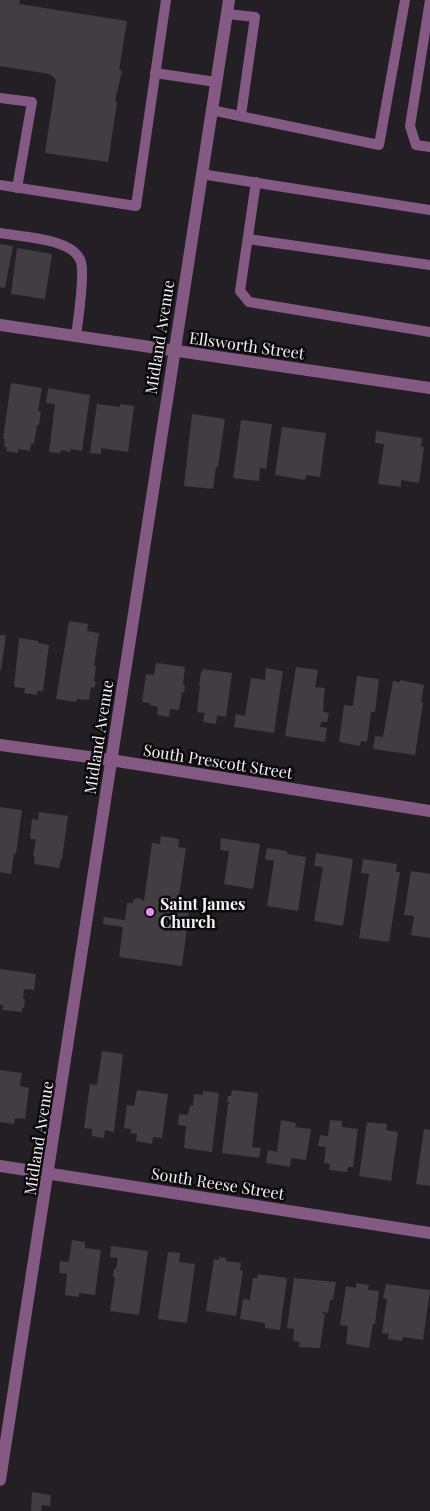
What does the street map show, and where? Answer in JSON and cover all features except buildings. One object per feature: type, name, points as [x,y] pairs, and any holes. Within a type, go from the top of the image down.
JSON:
[{"type":"street","name":"Midland Avenue","points":[[0,1480],[49,1172],[172,351],[229,0]]},
{"type":"street","name":"Ellsworth Street","points":[[0,325],[430,388]]},
{"type":"street","name":"South Prescott Street","points":[[0,745],[111,760],[430,811]]},
{"type":"street","name":"South Reese Street","points":[[0,1166],[49,1172],[430,1233]]},
{"type":"lane","points":[[0,185],[136,206],[166,0]]},
{"type":"lane","points":[[211,110],[379,144],[405,0]]},
{"type":"lane","points":[[430,0],[410,126],[416,145],[430,146]]},
{"type":"lane","points":[[227,14],[255,18],[241,115]]},
{"type":"lane","points":[[155,73],[216,82]]},
{"type":"lane","points":[[0,98],[32,102],[17,188]]},
{"type":"lane","points":[[201,174],[430,210]]},
{"type":"lane","points":[[256,182],[240,291],[249,302],[430,332]]},
{"type":"lane","points":[[0,233],[55,242],[71,250],[81,261],[82,276],[76,336]]},
{"type":"lane","points":[[248,239],[430,265]]},
{"type":"place","name":"Saint James Church","points":[[150,912]]}]
